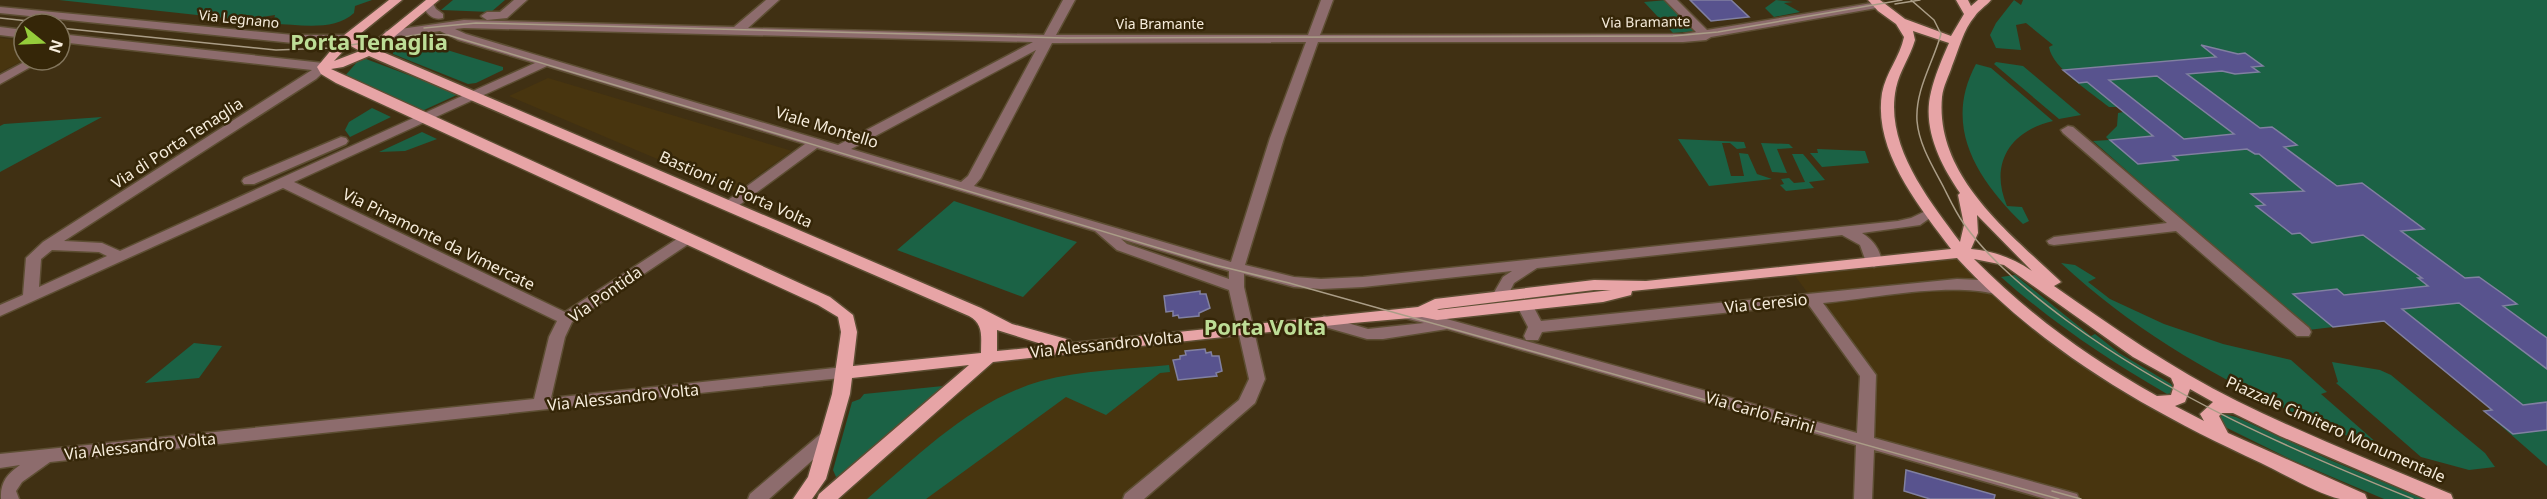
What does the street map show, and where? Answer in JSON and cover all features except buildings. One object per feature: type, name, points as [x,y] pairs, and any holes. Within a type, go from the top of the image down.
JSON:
[{"type":"main road","points":[[323,67],[347,39],[396,0]]},
{"type":"main road","points":[[1962,0],[1970,14]]},
{"type":"main road","name":"Piazzale Cimitero Monumentale","points":[[1985,0],[1970,14],[1955,41],[1936,96],[1936,119],[1944,153],[1964,189],[2014,245],[2090,318]]},
{"type":"main road","points":[[323,67],[343,63],[369,51],[430,2]]},
{"type":"main road","points":[[1876,3],[1909,31],[1910,42],[1893,78],[1888,115],[1900,158],[1930,213],[1960,253],[1995,289],[2063,345],[2156,402],[2223,437],[2358,499]]},
{"type":"main road","points":[[1901,22],[1918,30],[1955,41]]},
{"type":"main road","name":"Via Legnano","points":[[347,39],[390,34]]},
{"type":"main road","name":"Bastioni di Porta Volta","points":[[347,39],[369,51],[975,312],[984,318],[1043,339],[1079,347]]},
{"type":"main road","points":[[323,67],[325,71],[340,80],[824,301],[845,315],[849,332],[844,373],[817,479],[802,499]]},
{"type":"main road","name":"Piazzale Cimitero Monumentale","points":[[1960,253],[1971,234],[1971,219],[1964,189]]},
{"type":"main road","name":"Piazzale Cimitero Monumentale","points":[[1960,253],[1980,254],[2009,261],[2132,348],[2178,376],[2278,428],[2444,499]]},
{"type":"main road","name":"Via Ceresio","points":[[1525,299],[1594,285],[1646,286],[1960,253]]},
{"type":"main road","name":"Via Ceresio","points":[[1525,299],[1544,303],[1603,297],[1646,286]]},
{"type":"main road","points":[[1414,313],[1436,304],[1500,296],[1525,299]]},
{"type":"main road","points":[[1414,313],[1437,315],[1525,299]]},
{"type":"main road","name":"Via Alessandro Volta","points":[[844,373],[1414,313]]},
{"type":"main road","points":[[826,499],[989,357],[989,329],[984,318]]},
{"type":"main road","points":[[2156,402],[2169,402],[2179,398],[2182,385],[2178,376]]},
{"type":"main road","points":[[2223,437],[2209,414],[2218,407],[2236,407]]},
{"type":"street","points":[[430,2],[431,11],[439,21],[503,16],[521,0]]},
{"type":"street","points":[[738,30],[773,0]]},
{"type":"street","points":[[964,187],[974,178],[1069,0]]},
{"type":"street","points":[[1132,499],[1246,403],[1257,379],[1236,287],[1237,268],[1277,138],[1327,0]]},
{"type":"street","points":[[1671,0],[1706,36]]},
{"type":"street","name":"Via Bramante","points":[[439,21],[464,24],[1049,39],[1683,38],[1706,36],[1876,3]]},
{"type":"street","name":"Via Legnano","points":[[0,10],[293,39],[347,39]]},
{"type":"street","name":"Via Legnano","points":[[390,34],[439,21]]},
{"type":"street","name":"Viale Montello","points":[[439,21],[462,38],[1237,268],[1294,282],[1321,285],[1523,266]]},
{"type":"street","points":[[839,150],[1049,39]]},
{"type":"street","points":[[72,40],[323,67]]},
{"type":"street","points":[[72,42],[76,40]]},
{"type":"street","points":[[0,312],[547,62]]},
{"type":"street","points":[[1001,65],[1019,64],[1032,70]]},
{"type":"street","name":"Via di Porta Tenaglia","points":[[48,245],[323,67]]},
{"type":"street","points":[[0,80],[15,72]]},
{"type":"street","points":[[2068,130],[2134,183],[2180,226],[2303,332]]},
{"type":"street","points":[[249,181],[341,141]]},
{"type":"street","points":[[729,206],[815,143]]},
{"type":"street","name":"Via Pinamonte da Vimercate","points":[[282,182],[296,191],[566,319]]},
{"type":"street","points":[[1500,296],[1508,280],[1523,266],[1548,261],[1909,223],[1930,213]]},
{"type":"street","name":"Viale Montello","points":[[1097,226],[1122,247],[1236,287]]},
{"type":"street","points":[[2054,241],[2180,226]]},
{"type":"street","points":[[1843,231],[1865,241],[1872,252],[1874,262]]},
{"type":"street","name":"Via Pontida","points":[[541,405],[557,337],[566,319],[688,238]]},
{"type":"street","points":[[30,298],[34,258],[48,245],[102,248],[119,256]]},
{"type":"street","points":[[1523,266],[1517,284],[1518,290],[1525,299],[1536,327],[1528,348]]},
{"type":"street","name":"Via Ceresio","points":[[1536,327],[1957,284],[1995,289]]},
{"type":"street","points":[[1812,298],[1868,375],[1863,499]]},
{"type":"street","name":"Via Carlo Farini","points":[[1414,313],[1528,348],[2070,499]]},
{"type":"street","points":[[1324,321],[1367,334],[1450,325]]},
{"type":"street","name":"Via Alessandro Volta","points":[[0,461],[844,373]]},
{"type":"street","points":[[757,499],[829,436]]},
{"type":"street","points":[[6,497],[16,477],[30,466],[55,455]]},
{"type":"shaded area","points":[[0,38],[12,40],[12,66],[0,72]]},
{"type":"shaded area","points":[[548,78],[792,151],[735,192],[509,96]]},
{"type":"shaded area","points":[[1959,254],[2072,353],[2355,499],[2074,499],[1865,442],[1868,375],[1793,273]]},
{"type":"shaded area","points":[[1246,330],[1251,392],[1131,499],[829,499],[990,358]]},
{"type":"green space","points":[[59,0],[372,0],[355,6],[354,13],[346,19],[315,26],[273,24],[275,15],[243,20]]},
{"type":"green space","points":[[453,0],[505,0],[491,12],[441,10]]},
{"type":"green space","points":[[1667,0],[1697,31],[1673,33],[1644,2]]},
{"type":"green space","points":[[1776,0],[1793,2],[1784,3],[1800,12],[1774,17],[1765,8]]},
{"type":"green space","points":[[2014,0],[2021,5],[2023,0],[2547,0],[2547,466],[2484,411],[2491,409],[2384,321],[2308,330],[2093,141],[2109,140],[2106,137],[2117,126],[2118,113],[2123,112],[2117,107],[2109,107],[2065,72],[2052,55],[2049,47],[2053,45],[2026,23],[2016,25],[2021,50],[1996,48],[1990,35],[1996,23]]},
{"type":"green space","points":[[424,43],[503,67],[503,70],[476,83],[468,84],[393,54],[393,51],[406,45]]},
{"type":"green space","points":[[366,59],[459,94],[424,110],[415,111],[344,77],[357,62]]},
{"type":"green space","points":[[1996,62],[2023,66],[2081,115],[2059,119],[1994,64]]},
{"type":"green space","points":[[1976,64],[1991,68],[2053,121],[2038,126],[2015,141],[2002,163],[2002,191],[2007,206],[2022,207],[2029,221],[2023,224],[2007,207],[1992,189],[1979,171],[1964,131],[1963,109],[1966,87]]},
{"type":"green space","points":[[372,108],[391,117],[350,137],[345,130],[349,122]]},
{"type":"green space","points":[[102,117],[0,172],[0,126]]},
{"type":"green space","points":[[422,132],[437,139],[405,151],[379,152]]},
{"type":"green space","points":[[1678,139],[1744,142],[1746,148],[1737,149],[1730,143],[1722,143],[1731,176],[1744,176],[1739,153],[1748,154],[1757,174],[1772,179],[1709,186]]},
{"type":"green space","points":[[1761,143],[1789,144],[1793,148],[1777,149],[1787,173],[1772,172]]},
{"type":"green space","points":[[1817,149],[1865,151],[1869,163],[1822,167],[1810,153],[1818,153]]},
{"type":"green space","points":[[1792,154],[1803,154],[1825,180],[1809,182],[1814,188],[1786,191],[1780,185],[1784,184],[1781,179],[1789,178],[1794,183],[1805,182]]},
{"type":"green space","points":[[954,201],[1077,242],[1023,297],[897,250]]},
{"type":"green space","points":[[2061,263],[2075,265],[2096,278],[2088,282],[2110,299],[2164,324],[2223,344],[2291,360],[2327,392],[2321,394],[2386,451],[2299,415],[2214,373],[2134,323]]},
{"type":"green space","points":[[2015,275],[2091,336],[2095,334],[2119,353],[2171,384],[2174,389],[2173,393],[2167,394],[2102,354],[2041,310],[2001,277]]},
{"type":"green space","points":[[194,343],[222,346],[199,378],[145,383]]},
{"type":"green space","points":[[2332,362],[2380,370],[2391,375],[2485,453],[2495,467],[2469,470],[2421,457],[2336,383],[2338,382]]},
{"type":"green space","points":[[1169,365],[1170,372],[1160,373],[1106,415],[1066,397],[926,499],[867,499],[948,430],[992,401],[1016,390],[1072,374]]},
{"type":"green space","points":[[953,385],[846,474],[836,477],[833,470],[852,402],[860,399],[864,394]]},
{"type":"green space","points":[[2224,414],[2236,417],[2330,460],[2424,499],[2384,499],[2292,460],[2223,426],[2218,416]]},
{"type":"tram line","points":[[424,28],[476,23],[1067,38],[1673,36],[1718,32],[1902,0]]},
{"type":"tram line","points":[[1912,1],[1920,0]]},
{"type":"tram line","points":[[1895,4],[1912,1]]},
{"type":"tram line","points":[[1912,1],[1934,20],[1941,34],[1919,98],[1918,130],[1931,164],[1958,215],[1998,264],[2066,320],[2106,348],[2190,398],[2278,441],[2413,499]]},
{"type":"tram line","points":[[0,18],[12,19]]},
{"type":"tram line","points":[[72,29],[276,50],[331,48],[422,34],[448,35],[1215,265],[1289,283],[2059,499]]},
{"type":"tram line","points":[[2052,491],[2081,499]]},
{"type":"district","name":"Porta Tenaglia","points":[[369,42]]},
{"type":"district","name":"Porta Volta","points":[[1265,327]]}]
